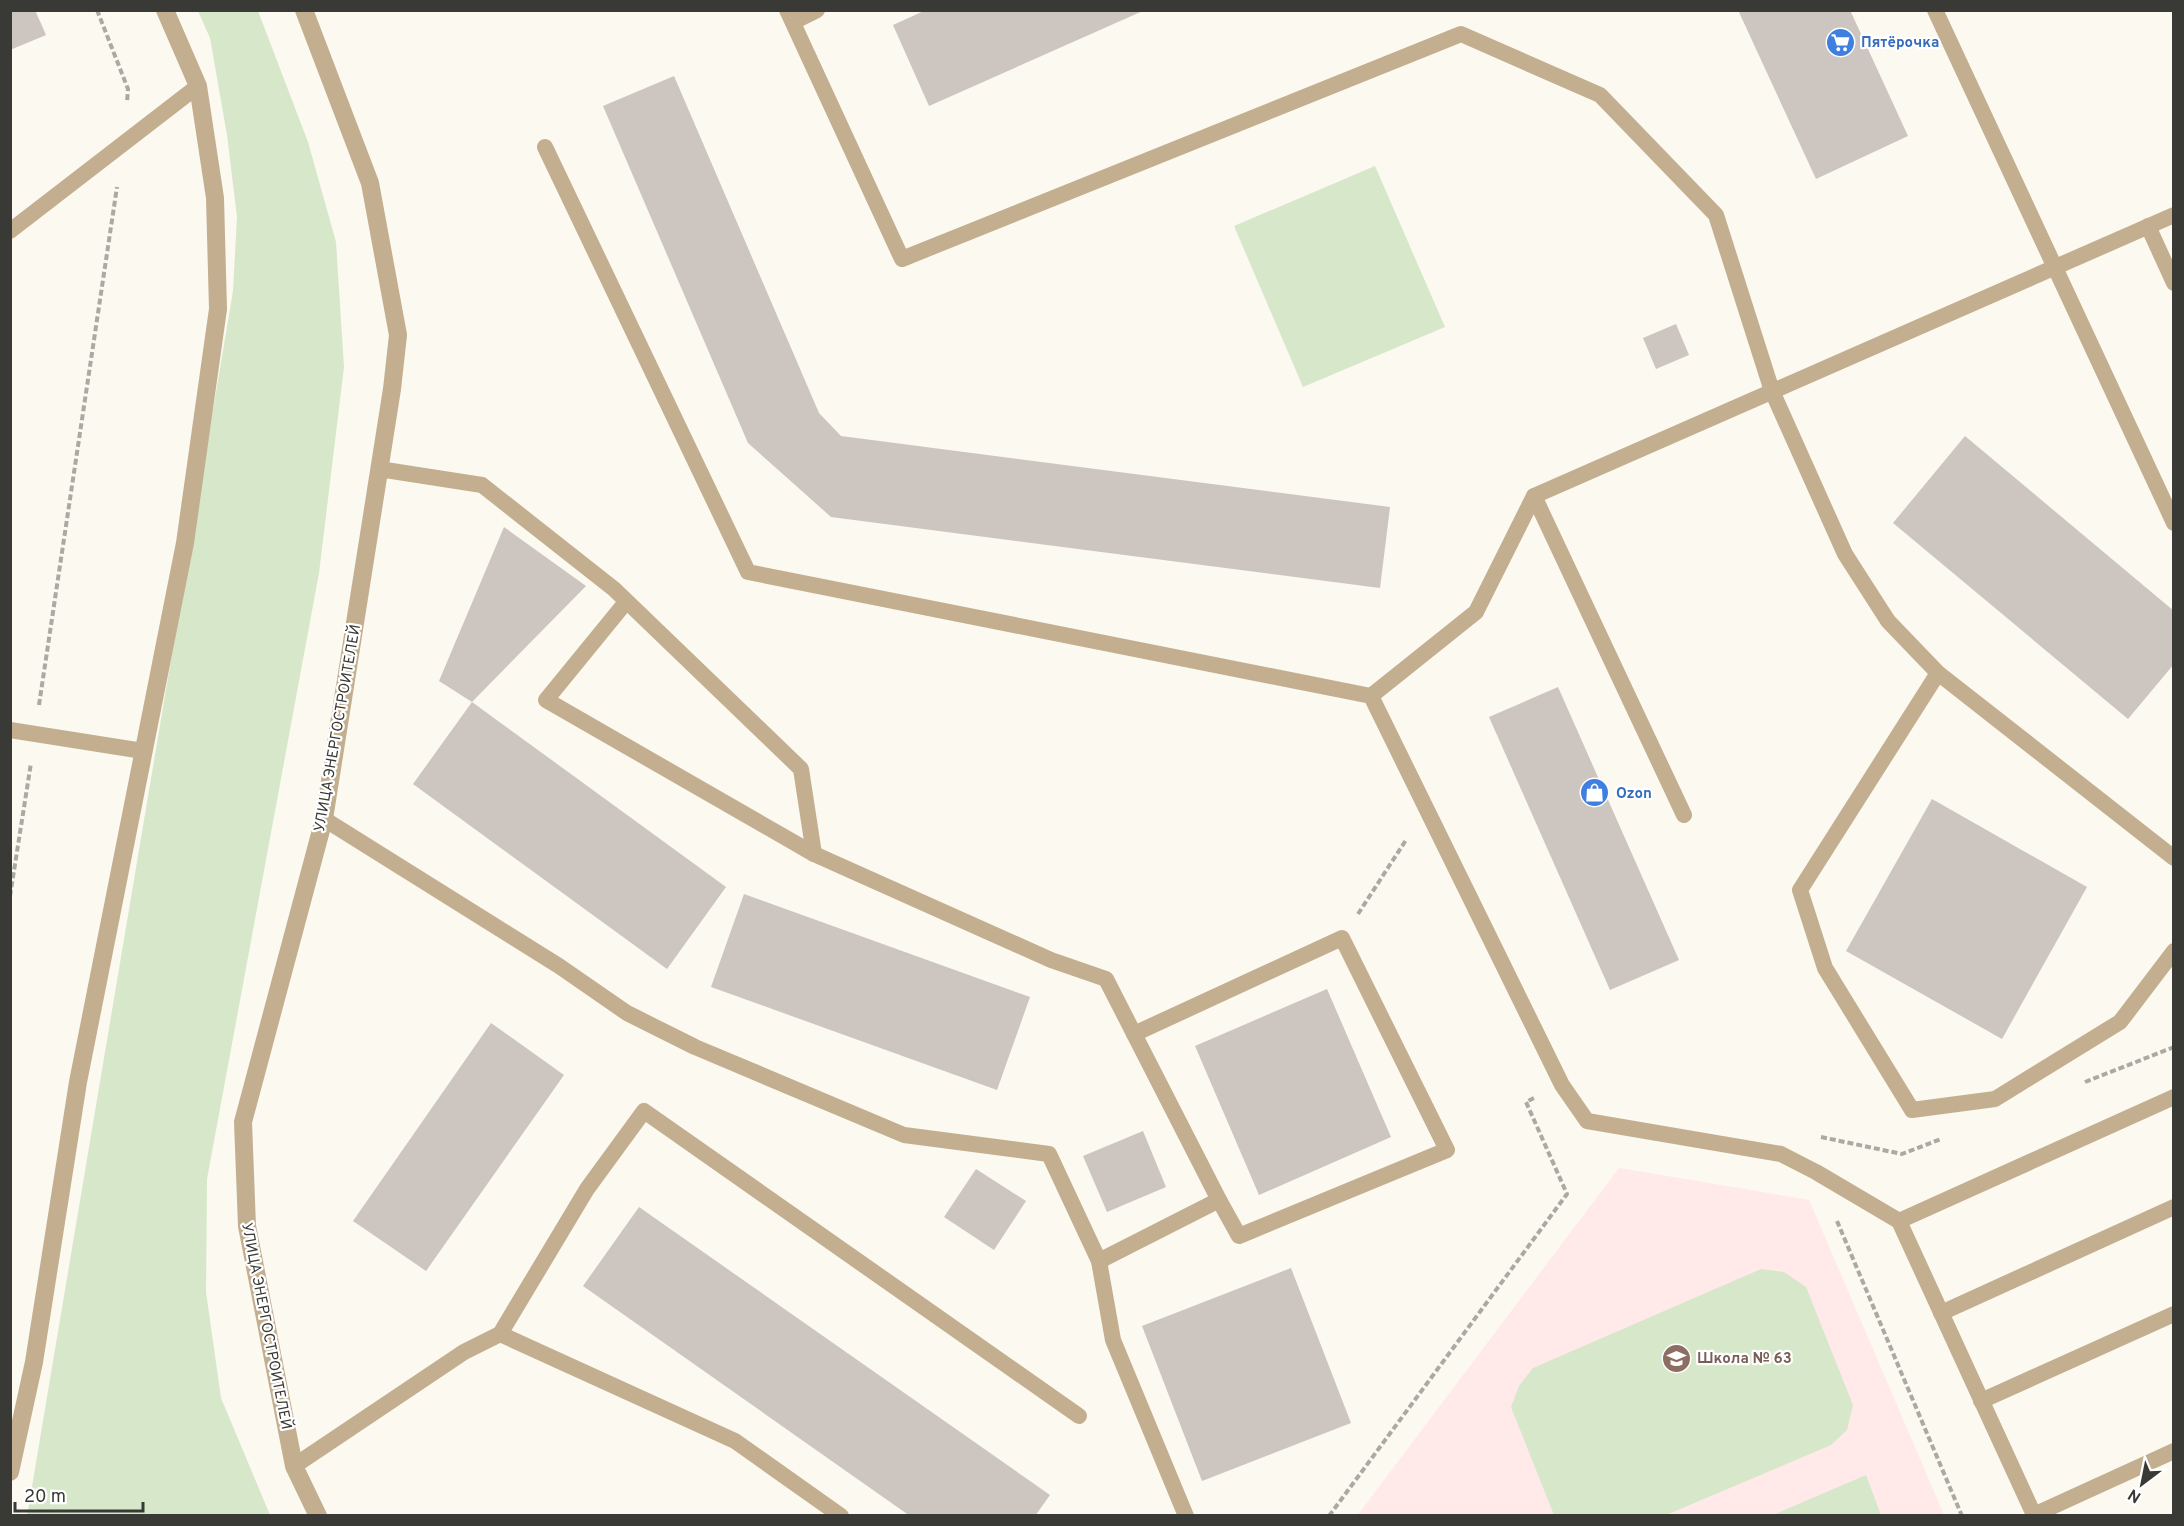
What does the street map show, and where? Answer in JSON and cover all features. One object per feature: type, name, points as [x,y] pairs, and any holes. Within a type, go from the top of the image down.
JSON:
[{"type":"street","points":[[10,1472],[16,1426],[36,1351],[78,1082],[184,543],[218,309],[216,198],[198,86],[165,10]]},
{"type":"street","name":"УЛИЦА ЭНЕРГОСТРОИТЕЛЕЙ","points":[[304,10],[370,183],[398,335],[324,819],[243,1122],[247,1226],[294,1466],[318,1515]]},
{"type":"lane","points":[[817,10],[790,16],[902,259],[1461,33],[1600,94],[1716,215],[1772,391],[1845,554],[1888,621],[1938,673],[2174,858]]},
{"type":"lane","points":[[1935,10],[2174,523]]},
{"type":"lane","points":[[10,231],[198,86]]},
{"type":"lane","points":[[545,147],[748,572],[1371,696],[1476,612],[1534,496],[2174,215]]},
{"type":"lane","points":[[2148,226],[2174,283]]},
{"type":"lane","points":[[379,469],[482,484],[614,589],[801,769],[814,854]]},
{"type":"lane","points":[[1534,496],[1684,815]]},
{"type":"lane","points":[[626,602],[546,700],[814,854],[1051,960],[1106,979],[1134,1034],[1239,1236],[1448,1150],[1342,938],[1134,1034]]},
{"type":"lane","points":[[1938,673],[1800,890],[1825,968],[1912,1110],[1995,1099],[2120,1022],[2174,951]]},
{"type":"lane","points":[[1371,696],[1562,1085],[1587,1120],[1781,1154],[1899,1221],[2034,1515],[2174,1451]]},
{"type":"lane","points":[[10,730],[143,751]]},
{"type":"lane","points":[[324,819],[559,966],[627,1013],[695,1047],[904,1135],[1049,1154],[1100,1261],[1113,1340],[1186,1515]]},
{"type":"lane","points":[[1899,1221],[2174,1097]]},
{"type":"lane","points":[[294,1466],[464,1352],[500,1334],[587,1189],[644,1111],[1078,1416]]},
{"type":"lane","points":[[1100,1261],[1220,1200]]},
{"type":"lane","points":[[1941,1313],[2174,1206]]},
{"type":"lane","points":[[1981,1401],[2174,1314]]},
{"type":"lane","points":[[500,1334],[735,1441],[841,1515]]},
{"type":"path","points":[[10,896],[124,143],[128,89],[97,10]]},
{"type":"path","points":[[1342,938],[1426,809]]},
{"type":"path","points":[[2076,1086],[2174,1047]]},
{"type":"path","points":[[1329,1515],[1567,1194],[1526,1102],[1562,1085]]},
{"type":"path","points":[[1810,1135],[1902,1154],[1945,1137]]},
{"type":"path","points":[[1816,1172],[1962,1515]]},
{"type":"shaded area","name":"Школа № 63","points":[[1619,1168],[1809,1200],[1944,1515],[1357,1516]]},
{"type":"green space","points":[[198,11],[258,11],[308,142],[336,242],[344,367],[319,573],[207,1179],[206,1292],[221,1398],[270,1515],[27,1516],[233,291],[237,217],[227,135],[210,38]]},
{"type":"green space","points":[[1375,166],[1445,327],[1303,387],[1234,226]]},
{"type":"green space","points":[[1761,1269],[1784,1272],[1806,1287],[1853,1405],[1847,1430],[1831,1445],[1666,1515],[1554,1515],[1511,1407],[1519,1386],[1533,1368]]},
{"type":"green space","points":[[1866,1475],[1881,1515],[1773,1515]]},
{"type":"building","points":[[10,10],[35,10],[46,35],[10,50]]},
{"type":"building","points":[[926,10],[1145,10],[929,106],[893,25]]},
{"type":"building","points":[[1738,10],[1850,10],[1908,136],[1816,179]]},
{"type":"building","points":[[674,76],[819,413],[841,436],[1390,507],[1380,588],[831,517],[748,443],[603,106]]},
{"type":"building","points":[[1676,324],[1689,355],[1656,369],[1643,338]]},
{"type":"building","points":[[1965,436],[2174,611],[2174,664],[2128,719],[1893,523]]},
{"type":"building","points":[[504,527],[586,586],[472,702],[439,681]]},
{"type":"building","points":[[1558,687],[1679,960],[1610,990],[1489,717]]},
{"type":"building","points":[[472,702],[726,887],[667,969],[413,784]]},
{"type":"building","points":[[1932,799],[2087,887],[2002,1039],[1846,951]]},
{"type":"building","points":[[744,894],[1030,997],[997,1090],[711,987]]},
{"type":"building","points":[[1327,989],[1391,1137],[1259,1195],[1195,1046]]},
{"type":"building","points":[[491,1023],[564,1075],[426,1271],[353,1221]]},
{"type":"building","points":[[1143,1131],[1166,1187],[1107,1212],[1083,1156]]},
{"type":"building","points":[[976,1169],[1026,1201],[994,1250],[944,1217]]},
{"type":"building","points":[[639,1207],[1050,1495],[1035,1516],[910,1516],[583,1286]]},
{"type":"building","points":[[1291,1268],[1351,1423],[1202,1481],[1142,1326]]},
{"type":"place","name":"Пятёрочка","points":[[1840,42]]},
{"type":"place","name":"Ozon","points":[[1595,793]]},
{"type":"place","name":"Школа № 63","points":[[1676,1358]]}]
